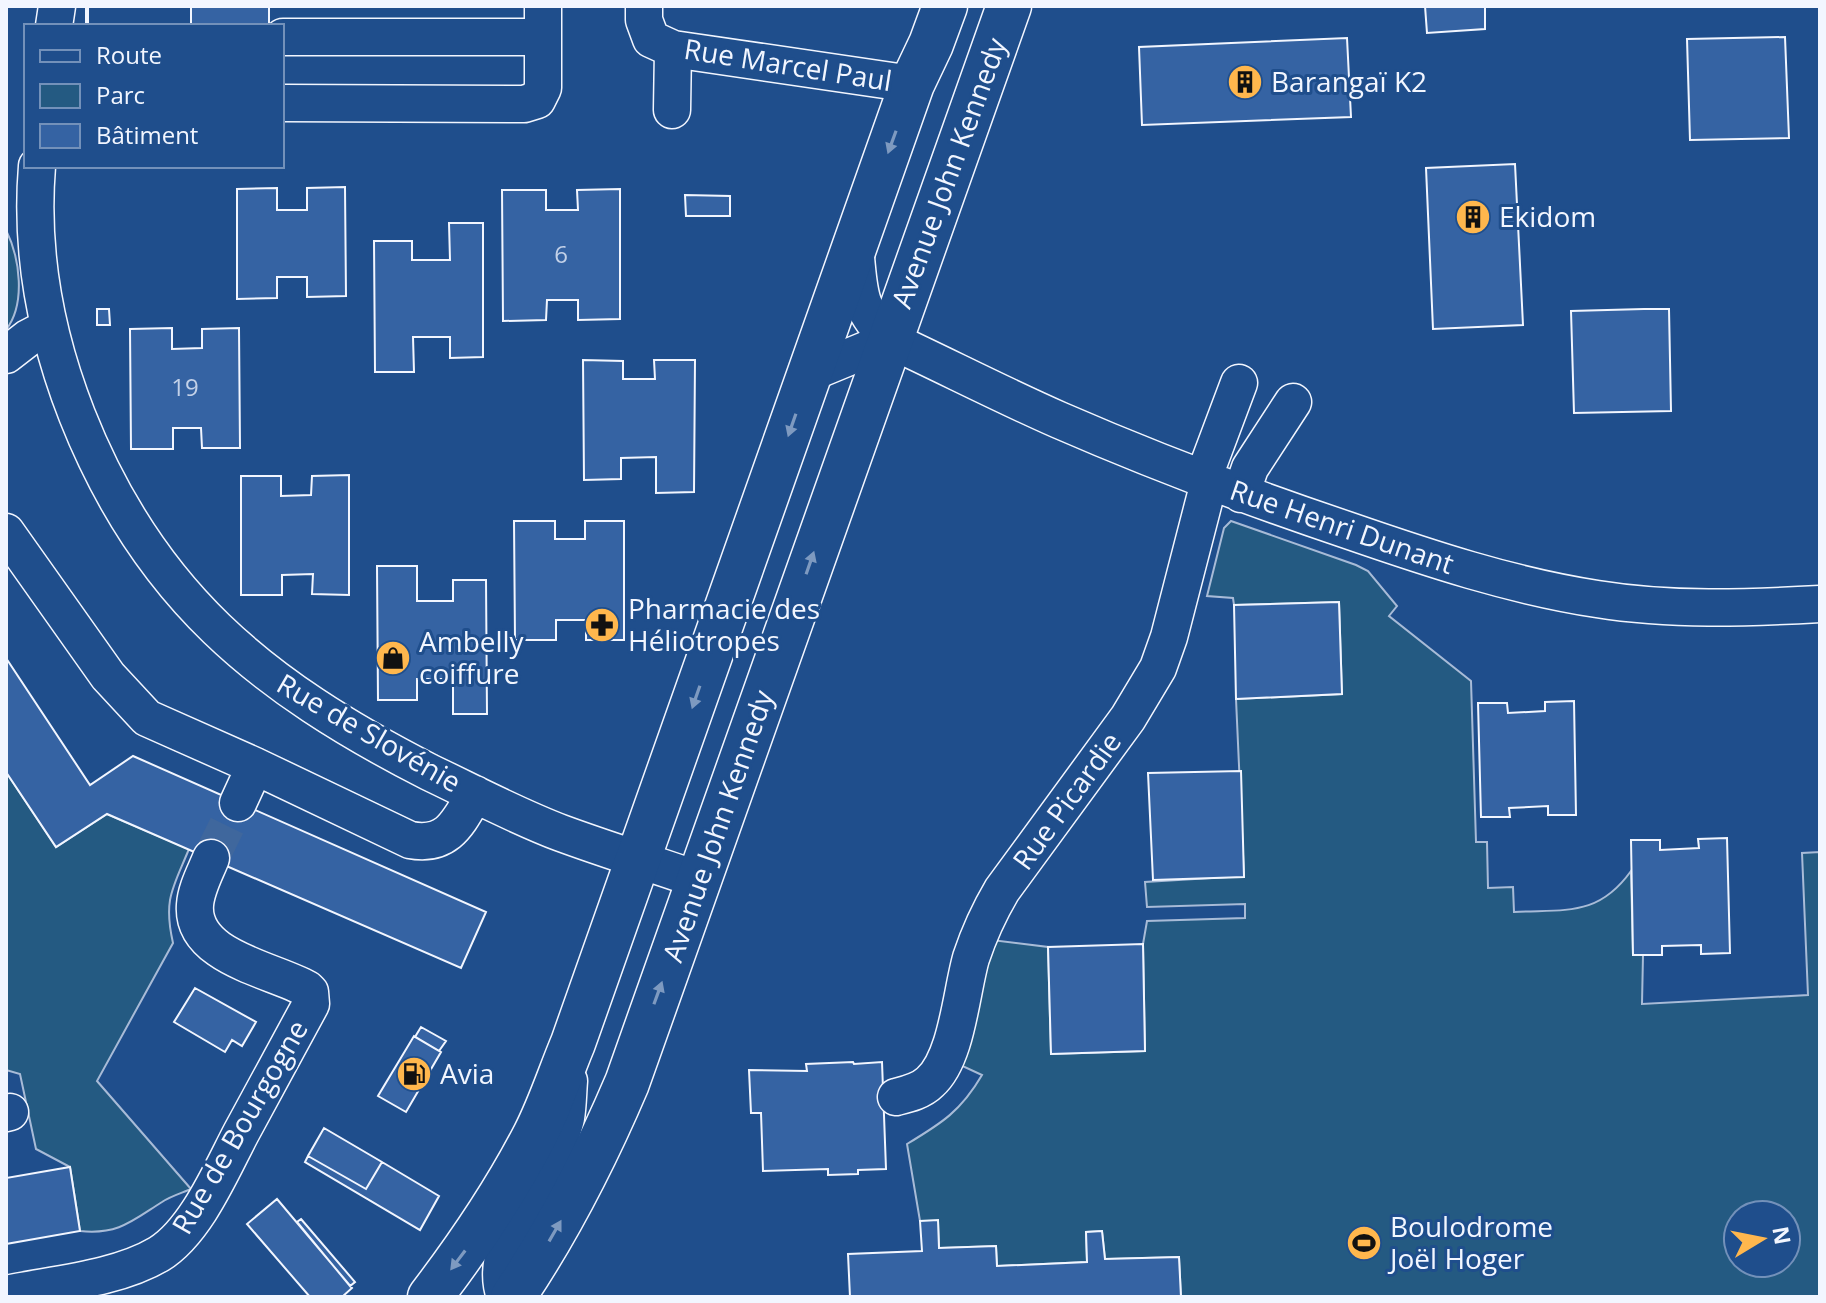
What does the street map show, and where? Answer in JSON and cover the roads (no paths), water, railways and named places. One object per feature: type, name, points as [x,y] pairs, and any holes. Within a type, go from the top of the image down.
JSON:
[{"type":"main road","name":"Avenue John Kennedy","points":[[430,1297],[502,1196],[536,1132],[573,1043],[912,84],[945,6]]},
{"type":"main road","name":"Avenue John Kennedy","points":[[513,1297],[563,1216],[627,1083],[1009,6]]},
{"type":"street","name":"Rue Marcel Paul","points":[[644,6],[644,20],[651,39],[673,49],[912,84]]},
{"type":"street","points":[[284,37],[543,21],[543,88],[537,100],[524,104],[284,103]]},
{"type":"street","points":[[672,110],[673,49]]},
{"type":"street","name":"Rue de Slovénie","points":[[36,168],[20,202],[38,257],[49,327],[70,397],[119,505],[148,551],[203,617],[276,681],[327,716],[385,749],[561,833],[699,880]]},
{"type":"street","name":"Avenue John Kennedy","points":[[810,373],[890,340],[871,322],[861,299],[855,246]]},
{"type":"street","points":[[6,355],[49,327]]},
{"type":"street","name":"Rue Henri Dunant","points":[[890,340],[1057,419],[1218,485],[1429,558],[1530,586],[1597,599],[1651,605],[1735,608],[1820,604]]},
{"type":"street","points":[[1218,485],[1239,383]]},
{"type":"street","points":[[1218,485],[1250,468],[1293,402]]},
{"type":"street","name":"Rue Picardie","points":[[896,1097],[919,1090],[932,1081],[941,1069],[951,1045],[970,962],[989,912],[1128,718],[1158,668],[1218,485]]},
{"type":"street","points":[[6,532],[108,676],[147,718],[418,842],[445,836],[475,794]]},
{"type":"street","points":[[238,803],[255,766]]},
{"type":"street","name":"Rue de Bourgogne","points":[[6,1294],[126,1269],[161,1253],[174,1242],[210,1191],[311,1004],[307,989],[217,949],[202,936],[194,906],[211,858]]},
{"type":"street","name":"Avenue John Kennedy","points":[[505,1297],[499,1276],[500,1262],[542,1180],[566,1120],[573,1043]]},
{"type":"tunnel","points":[[211,858],[238,803]]},
{"type":"place","name":"Barangaï K2","points":[[1245,82]]},
{"type":"place","name":"Ekidom","points":[[1473,217]]},
{"type":"place","name":"Pharmacie des Héliotropes","points":[[602,625]]},
{"type":"place","name":"Ambelly coiffure","points":[[393,658]]},
{"type":"place","name":"Avia","points":[[414,1074]]},
{"type":"place","name":"Boulodrome Joël Hoger","points":[[1364,1243]]}]
